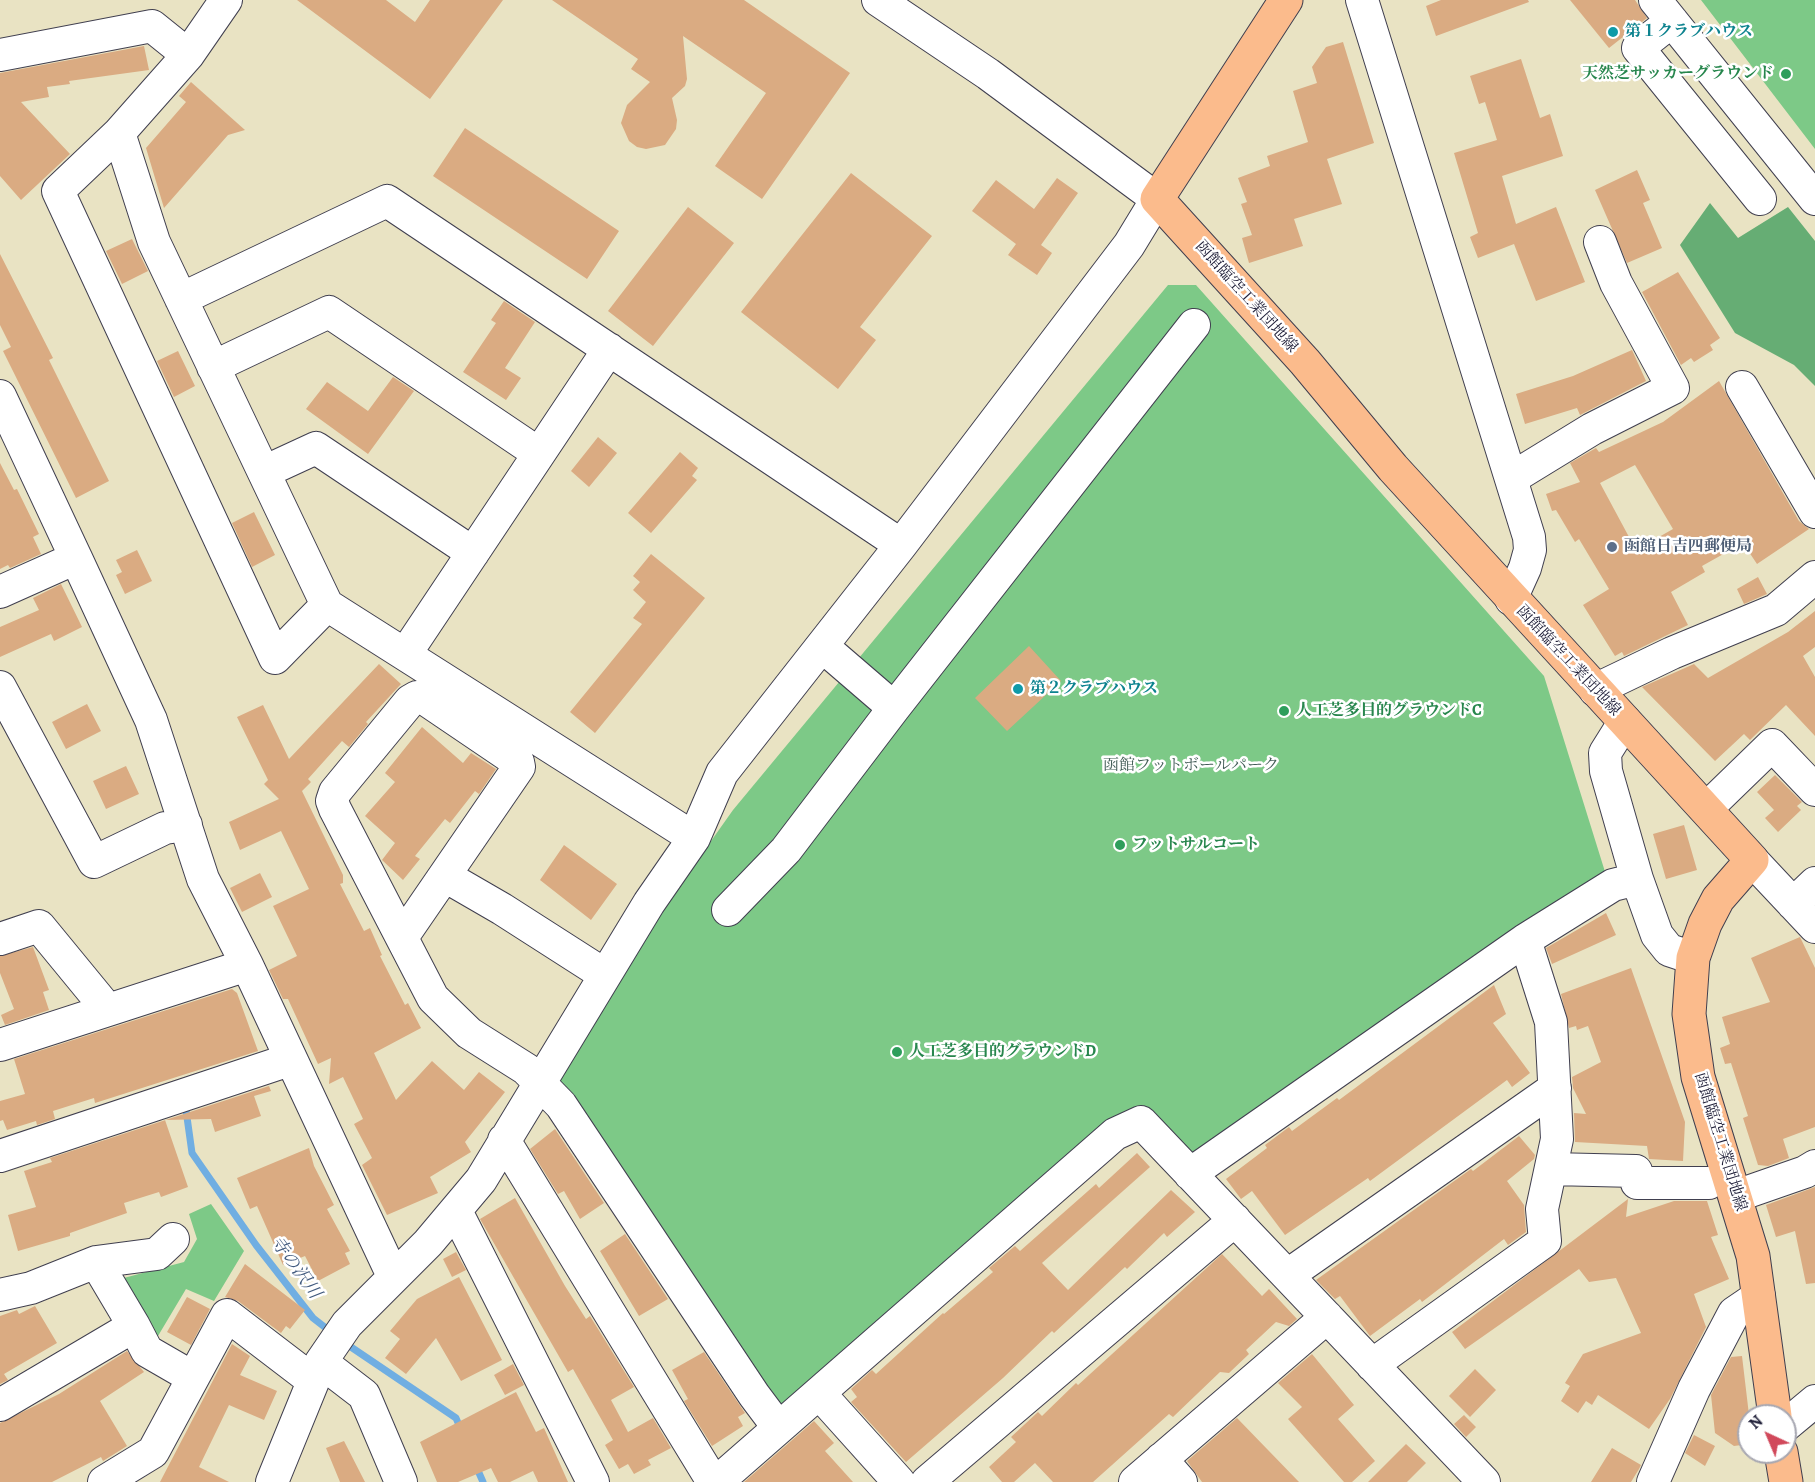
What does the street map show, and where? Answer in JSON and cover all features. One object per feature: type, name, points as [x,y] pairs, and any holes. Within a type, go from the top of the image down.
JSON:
[{"type":"main road","points":[[1157,199],[1286,0]]},
{"type":"main road","name":"函館臨空工業団地線","points":[[1157,199],[1305,362],[1393,468],[1752,860],[1718,899],[1705,924],[1693,958],[1689,1014],[1698,1077],[1723,1189],[1753,1256],[1773,1404]]},
{"type":"main road","points":[[1783,1464],[1786,1482]]},
{"type":"street","points":[[226,0],[188,55],[119,133],[58,191],[275,658],[327,605]]},
{"type":"street","points":[[272,1482],[321,1364],[347,1324],[456,1211],[481,1180],[649,903],[694,838],[722,773],[901,545],[1129,245],[1157,199],[988,74],[878,0]]},
{"type":"street","points":[[1362,0],[1512,478],[1530,549],[1511,599]]},
{"type":"street","points":[[1760,199],[1638,48],[1664,11],[1815,200]]},
{"type":"street","points":[[0,55],[152,26],[188,55]]},
{"type":"street","points":[[119,133],[154,242],[327,605],[694,838]]},
{"type":"street","points":[[181,299],[387,201],[901,545]]},
{"type":"street","points":[[1512,478],[1592,429],[1673,388],[1616,283],[1600,242]]},
{"type":"street","points":[[213,367],[329,312],[538,453]]},
{"type":"street","points":[[728,910],[786,850],[894,708],[1194,325]]},
{"type":"street","points":[[406,654],[609,349]]},
{"type":"street","points":[[1742,387],[1815,512]]},
{"type":"street","points":[[0,396],[151,720],[203,879],[247,965],[289,1060],[393,1276]]},
{"type":"street","points":[[264,472],[316,448],[473,552]]},
{"type":"street","points":[[0,592],[76,558]]},
{"type":"street","points":[[1595,690],[1672,653],[1776,610],[1815,578]]},
{"type":"street","points":[[822,646],[894,708]]},
{"type":"street","points":[[0,687],[94,862],[165,828],[186,825]]},
{"type":"street","points":[[404,936],[519,767],[518,762],[425,699],[417,697],[410,701],[335,792],[332,801],[404,936],[433,998],[470,1033],[526,1069],[561,1105],[778,1427]]},
{"type":"street","points":[[1624,721],[1605,753],[1606,771],[1637,879],[1657,935],[1669,950],[1693,958]]},
{"type":"street","points":[[1706,809],[1772,745],[1815,790]]},
{"type":"street","points":[[1752,860],[1804,894],[1815,927]]},
{"type":"street","points":[[445,876],[502,909],[605,975]]},
{"type":"street","points":[[1191,1174],[1525,940],[1613,885],[1637,879]]},
{"type":"street","points":[[0,939],[39,926],[108,1010]]},
{"type":"street","points":[[1372,1365],[1545,1241],[1542,1209],[1557,1139],[1551,1022],[1525,940]]},
{"type":"street","points":[[0,1045],[247,965]]},
{"type":"street","points":[[0,1156],[289,1060]]},
{"type":"street","points":[[1288,1275],[1555,1088]]},
{"type":"street","points":[[504,1140],[715,1482],[1115,1134],[1141,1122],[1484,1482]]},
{"type":"street","points":[[1551,1169],[1636,1171],[1637,1183],[1723,1189],[1805,1172],[1815,1166]]},
{"type":"street","points":[[456,1211],[593,1482]]},
{"type":"street","points":[[927,1482],[1235,1220]]},
{"type":"street","points":[[0,1295],[31,1288],[96,1262],[157,1254],[173,1239]]},
{"type":"street","points":[[96,1262],[147,1351],[192,1377]]},
{"type":"street","points":[[1653,1482],[1694,1389],[1734,1313],[1759,1296]]},
{"type":"street","points":[[104,1482],[153,1452],[227,1314],[321,1364],[364,1395],[401,1482]]},
{"type":"street","points":[[1135,1482],[1171,1471],[1327,1317]]},
{"type":"street","points":[[0,1405],[134,1326]]},
{"type":"street","points":[[819,1393],[899,1482]]},
{"type":"street","points":[[1797,1416],[1815,1401]]},
{"type":"green space","name":"天然芝サッカーグラウンド","points":[[1701,0],[1815,0],[1815,149]]},
{"type":"green space","points":[[1710,203],[1738,238],[1788,207],[1815,241],[1815,386],[1794,365],[1735,333],[1680,245]]},
{"type":"green space","name":"函館フットボールパーク","points":[[1168,285],[1196,285],[1544,676],[1606,875],[1201,1156],[1191,1153],[1143,1105],[1109,1124],[775,1412],[553,1086],[665,906],[733,810]]},
{"type":"green space","points":[[211,1204],[244,1251],[214,1301],[186,1289],[155,1341],[120,1279],[184,1262],[197,1239],[189,1214]]},
{"type":"building","points":[[297,0],[386,0],[415,22],[430,0],[503,0],[430,99]]},
{"type":"building","points":[[552,0],[744,0],[850,73],[762,199],[715,166],[766,93],[683,36],[687,79],[685,86],[672,98],[677,120],[676,129],[665,145],[646,149],[637,147],[629,141],[621,123],[627,105],[650,82],[631,69],[638,59]]},
{"type":"building","points":[[1441,0],[1528,0],[1529,2],[1436,36],[1426,6]]},
{"type":"building","name":"第１クラブハウス","points":[[1570,0],[1635,0],[1647,18],[1609,48]]},
{"type":"building","points":[[1343,42],[1374,143],[1327,159],[1342,204],[1294,219],[1303,246],[1249,263],[1242,238],[1252,235],[1241,204],[1247,202],[1238,178],[1270,166],[1267,156],[1308,142],[1293,91],[1317,83],[1312,67],[1326,47]]},
{"type":"building","points":[[144,46],[149,70],[69,81],[70,84],[47,87],[49,97],[21,102],[70,154],[21,200],[0,176],[0,73]]},
{"type":"building","points":[[1521,59],[1540,118],[1550,114],[1563,156],[1502,176],[1516,224],[1556,207],[1585,282],[1536,301],[1514,244],[1478,258],[1470,237],[1478,233],[1454,153],[1497,140],[1485,102],[1479,104],[1470,76]]},
{"type":"building","points":[[191,82],[245,130],[228,135],[164,208],[146,148],[186,102],[179,96]]},
{"type":"building","points":[[465,128],[619,231],[587,279],[433,176]]},
{"type":"building","points":[[1637,170],[1650,200],[1643,203],[1662,248],[1627,263],[1595,190]]},
{"type":"building","points":[[851,173],[932,236],[860,327],[876,340],[838,389],[741,312]]},
{"type":"building","points":[[1057,178],[1078,193],[1041,245],[1052,253],[1037,275],[1008,255],[1016,244],[972,211],[996,180],[1034,209]]},
{"type":"building","points":[[688,207],[734,243],[653,346],[608,311]]},
{"type":"building","points":[[132,239],[148,271],[122,284],[106,251]]},
{"type":"building","points":[[0,254],[53,358],[49,360],[109,481],[76,498],[3,351],[11,347],[0,325]]},
{"type":"building","points":[[1678,272],[1720,338],[1710,345],[1713,350],[1694,362],[1691,358],[1681,365],[1642,292]]},
{"type":"building","points":[[504,301],[535,322],[505,368],[521,378],[506,400],[463,372],[496,323],[491,320]]},
{"type":"building","points":[[1632,350],[1646,381],[1580,415],[1577,408],[1525,424],[1516,394],[1573,376]]},
{"type":"building","points":[[178,351],[195,386],[174,397],[157,361]]},
{"type":"building","points":[[393,377],[414,391],[368,454],[306,409],[327,382],[368,411]]},
{"type":"building","points":[[1719,381],[1799,521],[1809,529],[1757,564],[1743,543],[1702,566],[1705,572],[1671,592],[1688,625],[1624,656],[1622,652],[1615,656],[1583,605],[1609,589],[1579,539],[1575,542],[1556,510],[1552,511],[1546,494],[1580,482],[1570,463],[1596,448],[1599,452],[1663,422]],"holes":[[[1635,465],[1673,529],[1636,550],[1600,483]]]},
{"type":"building","points":[[598,437],[617,453],[589,487],[571,471]]},
{"type":"building","points":[[680,452],[698,468],[692,476],[697,480],[651,533],[628,513]]},
{"type":"building","points":[[0,463],[14,490],[17,489],[39,534],[33,537],[41,554],[10,568],[8,565],[0,569]]},
{"type":"building","points":[[254,512],[275,555],[252,567],[232,523]]},
{"type":"building","points":[[137,550],[152,581],[125,594],[116,575],[122,572],[116,560]]},
{"type":"building","points":[[651,554],[705,598],[595,733],[570,712],[642,624],[633,618],[646,602],[633,590],[640,582],[633,576]]},
{"type":"building","points":[[1758,577],[1767,594],[1744,604],[1737,589]]},
{"type":"building","points":[[61,584],[82,627],[54,641],[51,634],[0,657],[0,627],[39,610],[33,598]]},
{"type":"building","points":[[1815,611],[1815,647],[1803,656],[1815,677],[1815,736],[1786,705],[1750,740],[1744,734],[1715,761],[1642,687],[1694,664],[1708,678],[1788,632]]},
{"type":"building","name":"第２クラブハウス","points":[[1029,646],[1061,681],[1007,731],[975,698]]},
{"type":"building","points":[[379,664],[401,684],[366,722],[368,724],[349,747],[342,741],[308,779],[311,782],[302,791],[343,875],[343,883],[340,884],[364,931],[370,928],[382,955],[380,956],[405,1005],[408,1003],[421,1028],[374,1053],[396,1100],[432,1061],[464,1090],[479,1072],[505,1092],[465,1142],[471,1152],[430,1177],[438,1193],[387,1215],[362,1165],[372,1158],[354,1124],[363,1119],[343,1077],[329,1084],[331,1058],[318,1064],[288,999],[283,999],[269,970],[297,956],[273,906],[309,889],[281,831],[240,850],[229,822],[279,799],[264,784],[268,780],[237,717],[263,705],[289,759]]},
{"type":"building","points":[[87,704],[101,731],[66,749],[52,722]]},
{"type":"building","points":[[422,727],[463,763],[471,753],[496,769],[479,794],[475,791],[450,823],[445,819],[415,856],[420,859],[403,880],[382,860],[395,843],[365,816],[395,782],[385,773]]},
{"type":"building","points":[[126,766],[139,794],[106,809],[93,781]]},
{"type":"building","points":[[1775,775],[1802,802],[1797,806],[1801,810],[1778,832],[1765,818],[1774,810],[1757,792]]},
{"type":"building","points":[[1684,825],[1697,870],[1666,879],[1653,834]]},
{"type":"building","points":[[564,845],[617,884],[591,920],[540,880]]},
{"type":"building","points":[[260,873],[272,897],[242,912],[230,888]]},
{"type":"building","points":[[1606,913],[1616,935],[1552,964],[1546,948]]},
{"type":"building","points":[[1800,937],[1815,968],[1815,1127],[1783,1139],[1789,1158],[1768,1166],[1758,1165],[1743,1118],[1748,1116],[1731,1063],[1725,1064],[1720,1048],[1730,1044],[1722,1017],[1770,1002],[1751,958]]},
{"type":"building","points":[[33,947],[49,990],[43,992],[49,1010],[5,1025],[1,1015],[14,1009],[0,973],[0,956]]},
{"type":"building","points":[[1631,968],[1685,1122],[1683,1161],[1649,1159],[1647,1146],[1575,1142],[1574,1113],[1586,1114],[1573,1088],[1572,1077],[1601,1062],[1588,1026],[1577,1030],[1576,1026],[1569,1028],[1561,994]]},
{"type":"building","points":[[1494,985],[1506,1014],[1493,1023],[1530,1073],[1512,1087],[1507,1080],[1370,1181],[1368,1178],[1285,1235],[1252,1191],[1241,1199],[1226,1179],[1267,1148],[1265,1145],[1289,1127],[1292,1131],[1337,1098],[1339,1100]]},
{"type":"building","points":[[232,989],[237,993],[258,1051],[95,1103],[94,1098],[53,1111],[55,1119],[37,1125],[36,1121],[7,1130],[3,1120],[0,1121],[0,1101],[25,1094],[14,1059]]},
{"type":"building","points":[[269,1086],[271,1091],[254,1096],[261,1116],[215,1132],[211,1119],[166,1120]]},
{"type":"building","points":[[165,1120],[188,1187],[161,1197],[159,1192],[124,1203],[127,1213],[70,1233],[70,1236],[18,1251],[8,1215],[36,1207],[24,1171],[52,1162],[50,1158]]},
{"type":"building","points":[[555,1129],[604,1203],[580,1219],[564,1191],[558,1194],[530,1149]]},
{"type":"building","points":[[1519,1136],[1535,1155],[1534,1159],[1507,1181],[1524,1205],[1526,1232],[1508,1245],[1504,1239],[1422,1302],[1420,1299],[1370,1336],[1340,1296],[1335,1299],[1316,1280],[1471,1169],[1473,1171]]},
{"type":"building","points":[[309,1148],[314,1166],[334,1205],[327,1209],[350,1251],[345,1253],[350,1264],[318,1281],[305,1256],[283,1265],[257,1206],[250,1209],[237,1178]]},
{"type":"building","points":[[1137,1153],[1150,1167],[1042,1263],[1068,1290],[1171,1190],[1195,1212],[1167,1237],[1164,1233],[1127,1269],[1125,1267],[1054,1333],[1052,1331],[1003,1378],[906,1462],[851,1402],[857,1397],[851,1389],[872,1370],[876,1374],[943,1313],[993,1272],[989,1268],[1015,1246],[1020,1251],[1096,1184],[1099,1188]]},
{"type":"building","points":[[1815,1187],[1815,1283],[1806,1284],[1795,1231],[1776,1237],[1766,1205]]},
{"type":"building","points":[[515,1198],[565,1286],[586,1319],[590,1316],[634,1387],[611,1400],[628,1432],[653,1418],[671,1448],[648,1460],[651,1465],[634,1474],[628,1464],[619,1469],[605,1445],[613,1440],[573,1369],[568,1372],[480,1219]]},
{"type":"building","points":[[1628,1199],[1626,1217],[1674,1201],[1707,1201],[1718,1235],[1711,1237],[1729,1279],[1694,1294],[1706,1327],[1670,1399],[1649,1429],[1598,1395],[1592,1405],[1586,1401],[1578,1413],[1561,1401],[1570,1386],[1565,1383],[1583,1354],[1641,1333],[1616,1278],[1589,1282],[1579,1269],[1465,1349],[1452,1332]]},
{"type":"building","points":[[625,1234],[668,1299],[639,1316],[600,1251]]},
{"type":"building","points":[[456,1252],[466,1270],[452,1277],[443,1259]]},
{"type":"building","points":[[1222,1254],[1262,1296],[1269,1289],[1297,1319],[1289,1326],[1276,1322],[1246,1350],[1249,1354],[1229,1373],[1220,1372],[1173,1417],[1169,1414],[1093,1482],[1053,1482],[1035,1463],[1014,1482],[1002,1482],[989,1467],[1016,1442],[1011,1437],[1038,1412],[1042,1416],[1076,1383],[1078,1385]]},
{"type":"building","points":[[245,1264],[305,1310],[290,1329],[286,1326],[281,1333],[238,1301],[225,1297]]},
{"type":"building","points":[[459,1277],[502,1360],[461,1381],[436,1338],[406,1374],[385,1358],[400,1339],[390,1331],[417,1299]]},
{"type":"building","points":[[187,1297],[210,1309],[191,1345],[167,1332]]},
{"type":"building","points":[[35,1306],[57,1343],[4,1374],[8,1380],[0,1384],[0,1316],[17,1310],[19,1314]]},
{"type":"building","points":[[232,1344],[250,1356],[240,1375],[277,1391],[264,1420],[229,1405],[199,1467],[229,1482],[160,1482]]},
{"type":"building","points":[[127,1351],[144,1372],[100,1401],[127,1446],[103,1461],[101,1457],[52,1482],[0,1482],[0,1423],[59,1394]]},
{"type":"building","points":[[704,1352],[745,1413],[738,1417],[743,1426],[712,1446],[684,1401],[688,1399],[672,1370]]},
{"type":"building","points":[[1312,1354],[1354,1405],[1338,1419],[1375,1461],[1352,1482],[1344,1482],[1288,1419],[1302,1407],[1278,1383]]},
{"type":"building","points":[[1742,1356],[1748,1404],[1737,1404],[1737,1446],[1734,1446],[1715,1433],[1711,1395],[1731,1357]]},
{"type":"building","points":[[513,1364],[524,1385],[505,1395],[494,1375]]},
{"type":"building","points":[[1475,1369],[1496,1390],[1470,1417],[1449,1396]]},
{"type":"building","points":[[516,1392],[536,1432],[544,1428],[568,1482],[538,1482],[533,1471],[510,1482],[498,1482],[491,1468],[458,1482],[437,1482],[420,1442]]},
{"type":"building","points":[[1464,1415],[1476,1427],[1466,1437],[1454,1424]]},
{"type":"building","points":[[1237,1418],[1299,1482],[1202,1482],[1187,1461]]},
{"type":"building","points":[[814,1421],[834,1443],[825,1451],[853,1482],[744,1482]]},
{"type":"building","points":[[1694,1435],[1715,1446],[1705,1466],[1685,1453]]},
{"type":"building","points":[[344,1441],[365,1482],[340,1482],[326,1448]]},
{"type":"building","points":[[1406,1444],[1426,1463],[1407,1482],[1368,1482]]},
{"type":"building","points":[[1612,1448],[1641,1465],[1631,1482],[1591,1482]]},
{"type":"waterway","name":"寺の沢川","points":[[186,1110],[192,1153],[256,1245],[313,1318],[331,1332]]},
{"type":"waterway","name":"寺の沢川","points":[[345,1343],[456,1418],[461,1430]]},
{"type":"waterway","name":"寺の沢川","points":[[476,1466],[483,1482]]},
{"type":"place","name":"第１クラブハウス","points":[[1613,32]]},
{"type":"place","name":"天然芝サッカーグラウンド","points":[[1786,74]]},
{"type":"place","name":"函館日吉四郵便局","points":[[1612,547]]},
{"type":"place","name":"第２クラブハウス","points":[[1018,689]]},
{"type":"place","name":"人工芝多目的グラウンドC","points":[[1284,711]]},
{"type":"place","name":"フットサルコート","points":[[1120,845]]},
{"type":"place","name":"人工芝多目的グラウンドD","points":[[897,1052]]}]
